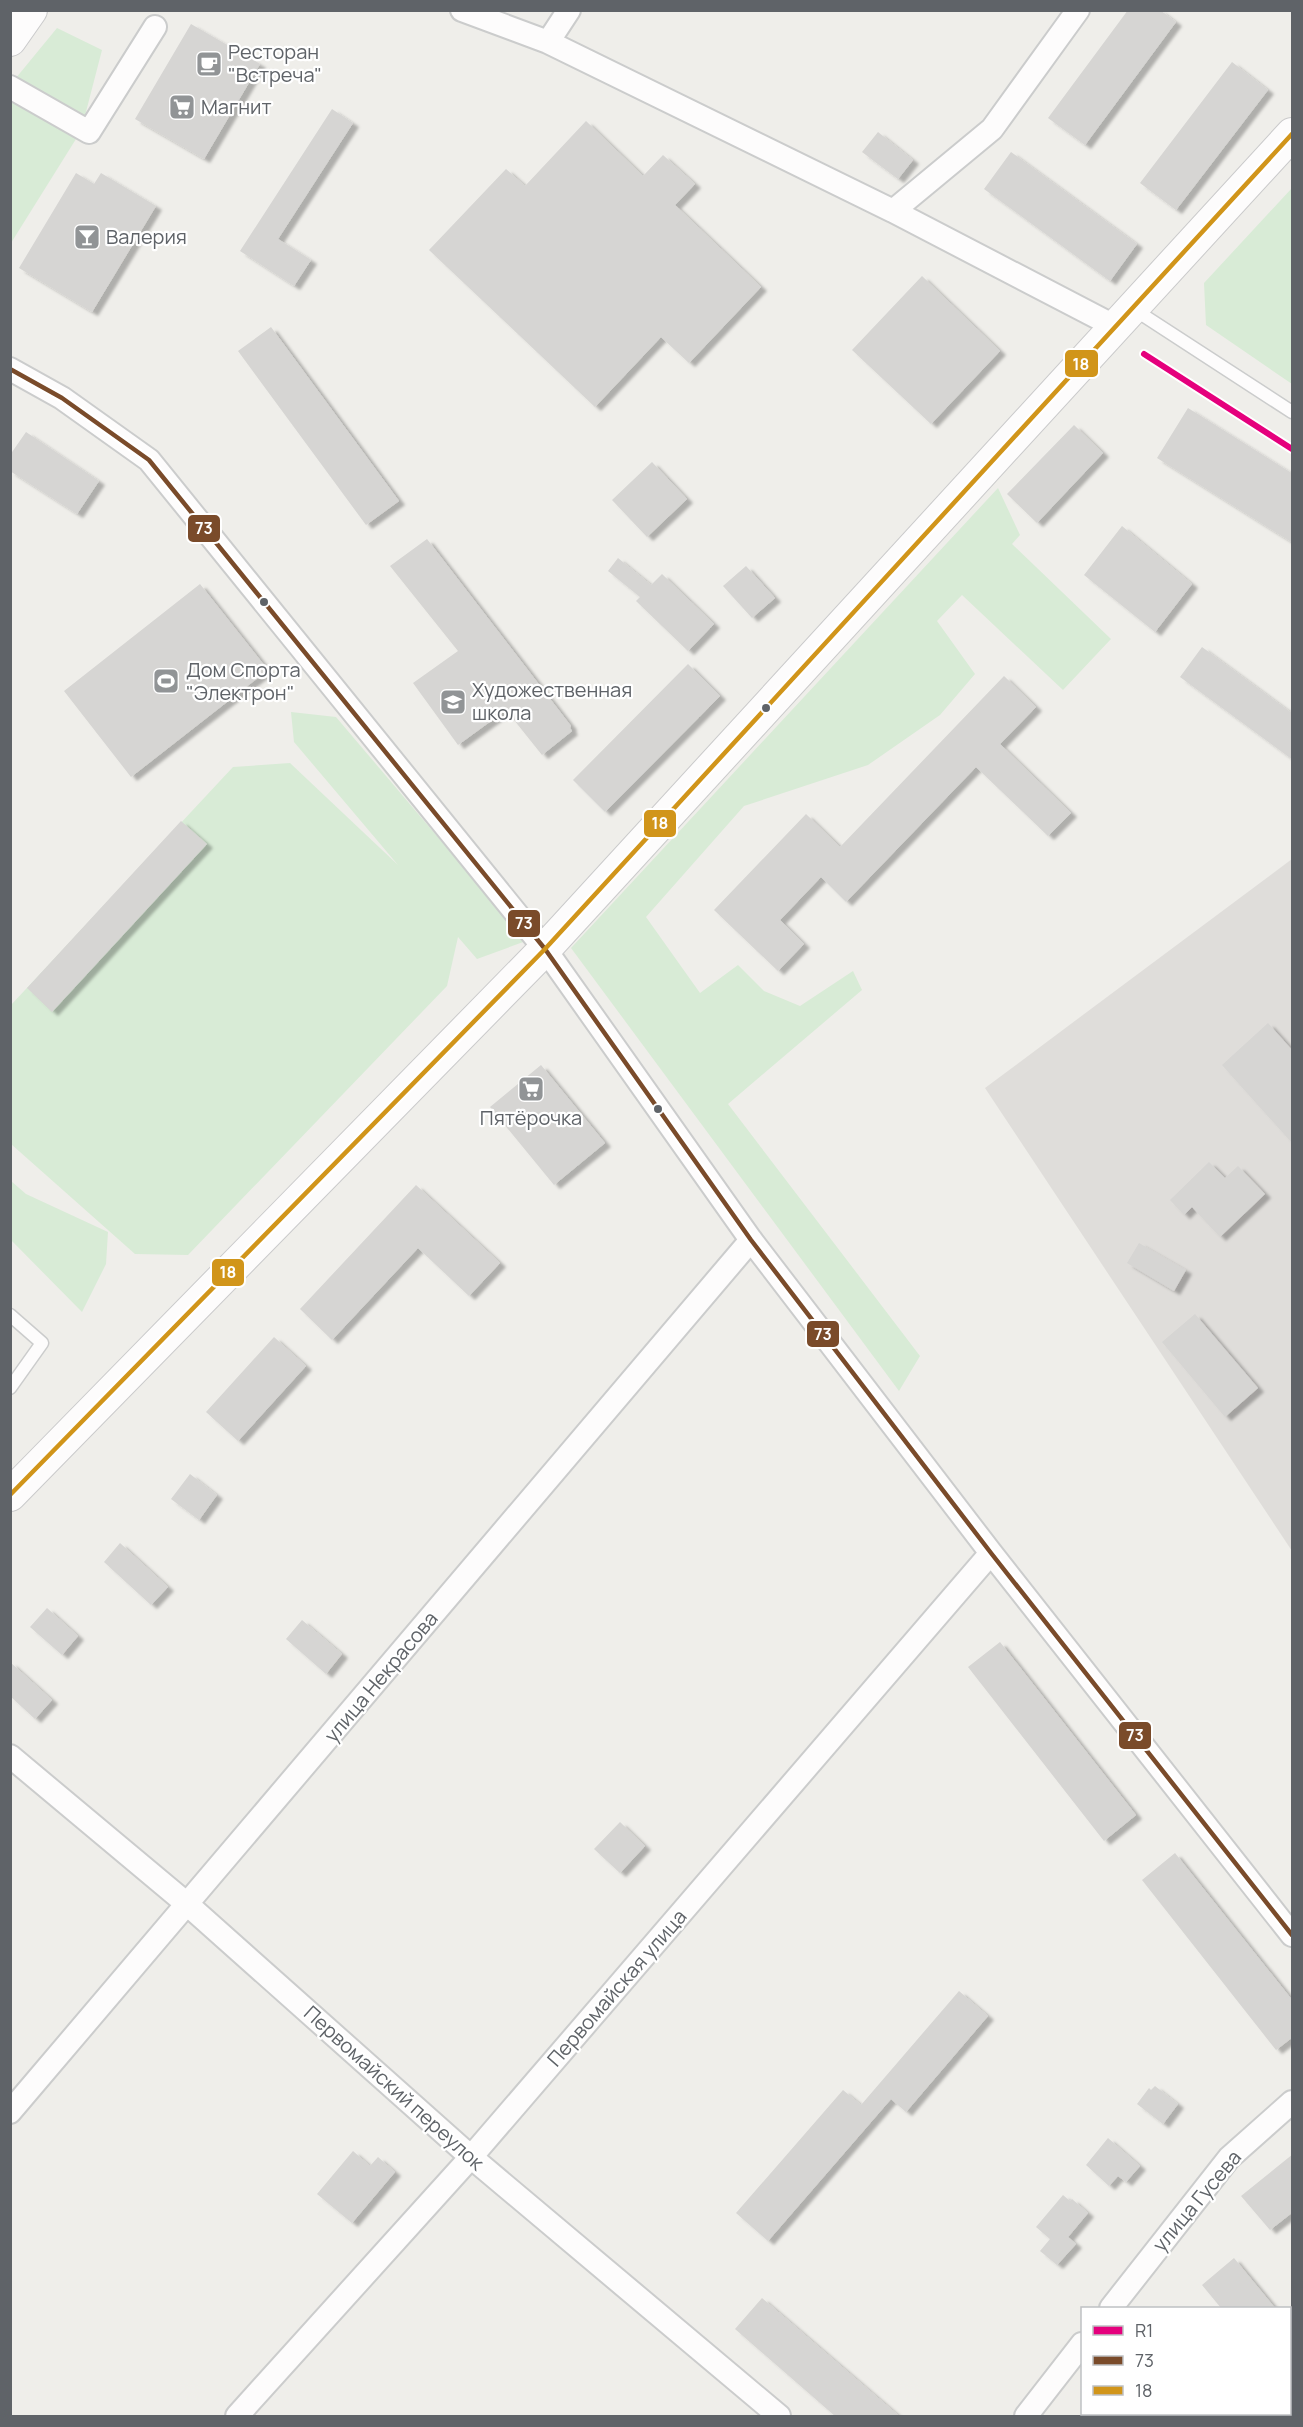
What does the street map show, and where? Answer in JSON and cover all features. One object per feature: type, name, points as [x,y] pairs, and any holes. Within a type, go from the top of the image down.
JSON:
[{"type":"street","points":[[10,40],[31,10]]},
{"type":"street","points":[[462,10],[548,42],[893,211],[1123,317]]},
{"type":"street","points":[[548,42],[569,10]]},
{"type":"street","points":[[893,211],[992,129],[1078,10]]},
{"type":"street","points":[[10,87],[89,132],[155,27]]},
{"type":"street","points":[[10,1495],[545,949],[1293,134]]},
{"type":"street","points":[[10,369],[62,398],[149,460],[545,949],[751,1240],[991,1553],[1293,1935]]},
{"type":"street","name":"улица Некрасова","points":[[10,2112],[751,1240]]},
{"type":"street","name":"Первомайская улица","points":[[237,2416],[471,2157],[991,1553]]},
{"type":"street","name":"Первомайский переулок","points":[[10,1756],[187,1904],[471,2157],[779,2416]]},
{"type":"street","name":"улица Гусева","points":[[1112,2307],[1229,2158],[1293,2102]]},
{"type":"street","points":[[1026,2416],[1081,2347]]},
{"type":"lane","points":[[1123,317],[1293,412]]},
{"type":"lane","points":[[10,1315],[42,1343],[10,1388]]},
{"type":"shaded area","points":[[1292,859],[1292,1551],[985,1088]]},
{"type":"green space","points":[[57,28],[102,50],[81,131],[11,243],[11,84]]},
{"type":"green space","points":[[1292,188],[1292,384],[1206,325],[1204,283]]},
{"type":"green space","points":[[998,488],[1020,535],[1012,544],[1111,639],[1063,690],[962,595],[937,621],[975,674],[940,715],[868,765],[744,806],[646,917],[700,993],[738,965],[764,991],[800,1006],[853,971],[862,990],[728,1104],[920,1356],[899,1391],[571,948]]},
{"type":"green space","points":[[291,712],[336,717],[526,941],[477,959],[458,937],[447,986],[188,1255],[135,1254],[11,1144],[11,1005],[233,767],[290,763],[398,865],[294,742]]},
{"type":"green space","points":[[11,1181],[26,1194],[108,1232],[106,1264],[82,1312],[11,1240]]},
{"type":"building","points":[[1128,10],[1160,10],[1176,22],[1085,145],[1048,118]]},
{"type":"building","points":[[191,24],[260,64],[204,159],[135,119]]},
{"type":"building","points":[[1232,62],[1268,90],[1176,210],[1140,183]]},
{"type":"building","points":[[332,109],[353,123],[278,239],[311,260],[294,286],[240,251]]},
{"type":"building","points":[[586,121],[643,176],[663,155],[695,184],[675,205],[761,287],[689,363],[661,337],[595,407],[429,250],[506,169],[525,186]]},
{"type":"building","points":[[878,132],[913,160],[898,179],[862,152]]},
{"type":"building","points":[[1011,152],[1137,244],[1110,281],[984,189]]},
{"type":"building","name":"Валерия","points":[[76,173],[94,184],[101,173],[156,206],[92,312],[19,268]]},
{"type":"building","points":[[922,276],[1000,351],[931,424],[852,350]]},
{"type":"building","points":[[271,327],[399,501],[366,525],[238,351]]},
{"type":"building","points":[[1188,408],[1293,474],[1293,543],[1157,458]]},
{"type":"building","points":[[1074,425],[1103,453],[1037,523],[1007,494]]},
{"type":"building","points":[[26,432],[99,481],[77,514],[10,471],[10,455]]},
{"type":"building","points":[[652,462],[687,499],[647,537],[612,500]]},
{"type":"building","points":[[1122,526],[1192,584],[1155,632],[1084,575]]},
{"type":"building","points":[[427,539],[571,726],[572,731],[542,755],[506,710],[458,745],[413,683],[458,651],[390,566]]},
{"type":"building","points":[[618,558],[651,585],[662,574],[714,624],[688,651],[636,601],[640,597],[608,571]]},
{"type":"building","points":[[746,566],[775,598],[752,618],[723,586]]},
{"type":"building","name":"Дом Спорта \"Электрон\"","points":[[200,584],[268,670],[131,777],[64,691]]},
{"type":"building","points":[[1202,647],[1293,714],[1293,760],[1180,677]]},
{"type":"building","points":[[688,664],[720,696],[605,812],[573,780]]},
{"type":"building","points":[[1004,676],[1036,707],[1000,744],[1071,813],[1048,836],[976,767],[846,902],[821,877],[780,920],[804,944],[778,971],[714,910],[806,814],[840,847]]},
{"type":"building","points":[[181,821],[207,844],[52,1012],[27,988]]},
{"type":"building","points":[[1268,1023],[1293,1051],[1293,1144],[1222,1065]]},
{"type":"building","points":[[541,1065],[605,1143],[554,1185],[490,1107]]},
{"type":"building","points":[[1209,1162],[1225,1178],[1238,1166],[1265,1194],[1220,1237],[1192,1207],[1184,1215],[1170,1200]]},
{"type":"building","points":[[416,1185],[500,1263],[469,1296],[418,1248],[332,1340],[300,1309]]},
{"type":"building","points":[[1139,1243],[1186,1270],[1174,1291],[1127,1263]]},
{"type":"building","points":[[1195,1314],[1258,1388],[1225,1417],[1162,1342]]},
{"type":"building","points":[[274,1337],[306,1366],[238,1441],[206,1412]]},
{"type":"building","points":[[190,1474],[217,1495],[199,1520],[171,1499]]},
{"type":"building","points":[[120,1543],[168,1587],[151,1605],[104,1562]]},
{"type":"building","points":[[47,1608],[78,1636],[62,1655],[30,1627]]},
{"type":"building","points":[[302,1620],[342,1654],[326,1674],[286,1639]]},
{"type":"building","points":[[1000,1642],[1136,1815],[1104,1841],[968,1667]]},
{"type":"building","points":[[10,1662],[52,1700],[35,1719],[10,1696]]},
{"type":"building","points":[[620,1822],[645,1846],[620,1873],[594,1849]]},
{"type":"building","points":[[1175,1853],[1293,2001],[1293,2037],[1276,2050],[1142,1880]]},
{"type":"building","points":[[959,1991],[988,2016],[906,2112],[891,2099],[768,2241],[736,2213],[843,2090],[861,2105]]},
{"type":"building","points":[[1155,2086],[1178,2104],[1163,2124],[1137,2104],[1149,2088],[1151,2090]]},
{"type":"building","points":[[1108,2138],[1140,2166],[1126,2182],[1118,2176],[1109,2186],[1086,2165]]},
{"type":"building","points":[[353,2151],[370,2166],[378,2157],[395,2172],[352,2223],[317,2194]]},
{"type":"building","points":[[1293,2154],[1293,2212],[1270,2230],[1241,2196]]},
{"type":"building","points":[[1063,2195],[1070,2201],[1072,2199],[1088,2213],[1068,2237],[1076,2244],[1057,2265],[1040,2251],[1050,2239],[1036,2227]]},
{"type":"building","points":[[1234,2258],[1274,2307],[1220,2307],[1202,2285]]},
{"type":"building","points":[[762,2298],[899,2416],[835,2416],[735,2329]]},
{"type":"transit line","name":"18","points":[[10,1495],[545,949],[1292,134]]},
{"type":"transit line","name":"R1","points":[[1144,354],[1292,449]]},
{"type":"transit line","name":"73","points":[[10,369],[62,398],[149,460],[545,949],[751,1240],[991,1553],[1292,1935]]},
{"type":"place","name":"Ресторан \"Встреча\"","points":[[209,64]]},
{"type":"place","name":"Магнит","points":[[182,107]]},
{"type":"place","name":"Валерия","points":[[87,237]]},
{"type":"place","name":"Дом Спорта \"Электрон\"","points":[[166,681]]},
{"type":"place","name":"Художественная школа","points":[[453,702]]},
{"type":"place","name":"Пятёрочка","points":[[531,1089]]}]
